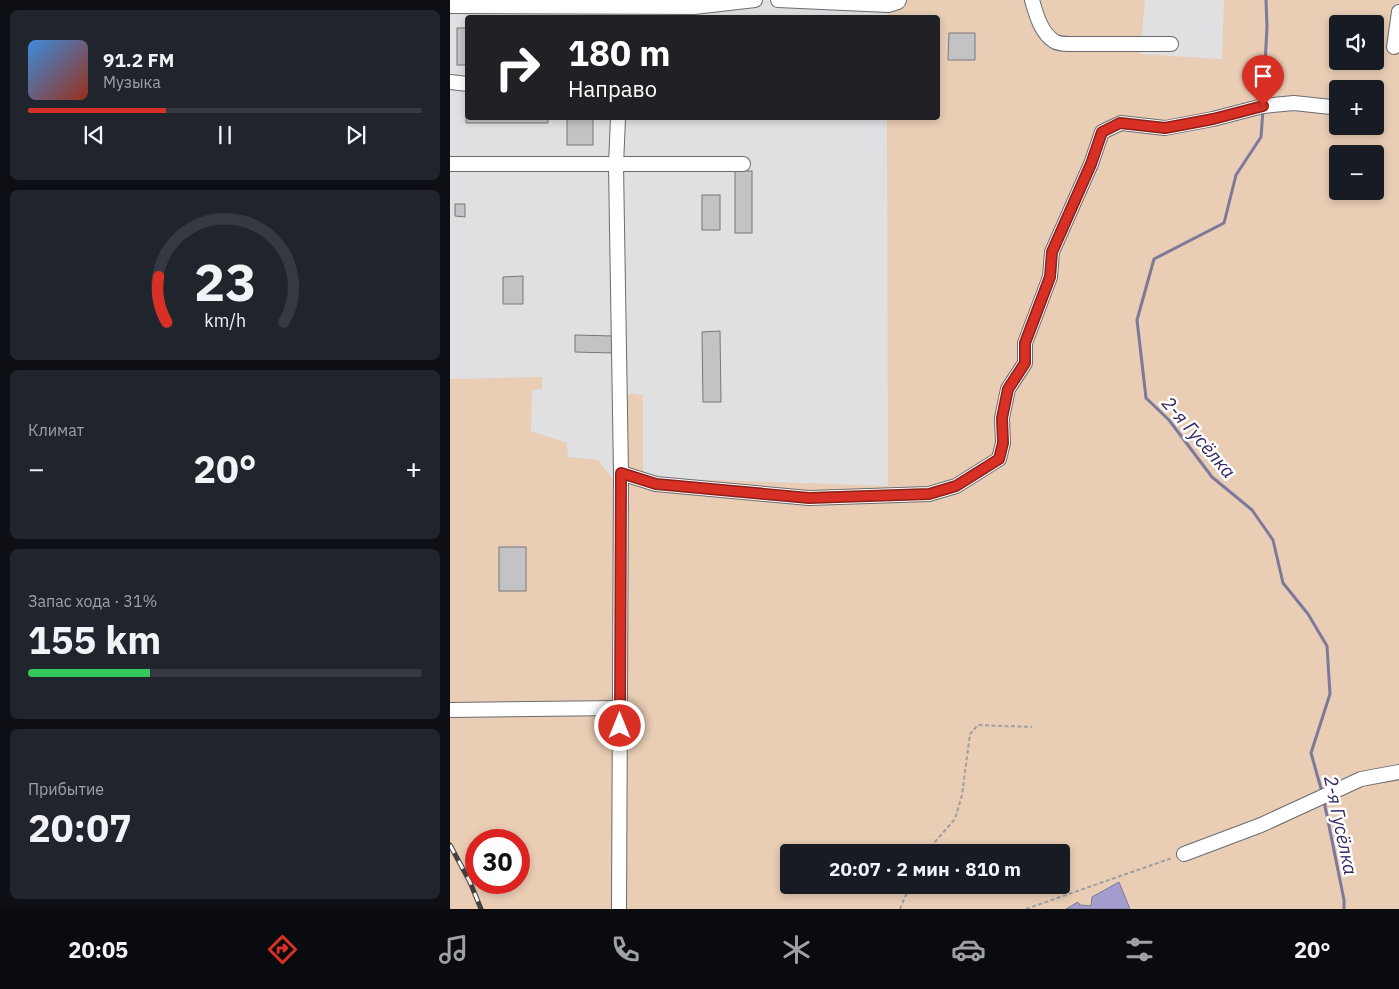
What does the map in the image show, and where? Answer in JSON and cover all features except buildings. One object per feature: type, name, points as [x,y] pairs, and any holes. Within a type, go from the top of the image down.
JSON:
[{"type":"street","points":[[450,6],[620,12],[755,0]]},
{"type":"street","points":[[778,0],[888,6],[899,0]]},
{"type":"street","points":[[1032,0],[1046,34],[1056,43],[1171,44]]},
{"type":"street","points":[[1394,47],[1399,12]]},
{"type":"street","points":[[450,82],[465,84]]},
{"type":"street","points":[[621,473],[656,484],[809,498],[929,494],[956,486],[999,459],[1003,443],[1002,418],[1008,389],[1025,363],[1025,343],[1050,277],[1052,252],[1091,164],[1102,132],[1120,123],[1165,128],[1213,119],[1263,106],[1294,103],[1329,107]]},
{"type":"street","points":[[618,120],[616,165],[621,473],[619,909]]},
{"type":"street","points":[[450,164],[743,164]]},
{"type":"street","points":[[450,710],[620,708]]},
{"type":"street","points":[[1184,854],[1261,825],[1361,779],[1399,772]]},
{"type":"path","points":[[933,844],[955,819],[962,795],[970,734],[978,725],[1032,727]]},
{"type":"path","points":[[1026,909],[1184,854]]},
{"type":"path","points":[[900,909],[906,894]]},
{"type":"shaded area","points":[[888,0],[1145,0],[1140,54],[1222,59],[1224,0],[1399,0],[1399,909],[1130,909],[1119,883],[1091,906],[1080,905],[1078,902],[1066,909],[625,909],[624,398],[631,393],[643,395],[643,474],[658,478],[888,486],[887,120],[940,120],[940,15],[888,15]]},
{"type":"shaded area","points":[[542,377],[542,389],[532,390],[531,431],[567,443],[568,457],[598,460],[615,482],[614,909],[450,909],[450,379]]},
{"type":"shaded area","points":[[1119,882],[1130,909],[1066,909],[1078,902],[1080,905],[1091,906],[1092,897]]},
{"type":"waterway","name":"2-я Гусёлка","points":[[1263,102],[1267,27],[1266,0]]},
{"type":"waterway","name":"2-я Гусёлка","points":[[1263,110],[1261,137],[1236,175],[1224,223],[1154,259],[1137,320],[1146,398],[1169,420],[1212,477],[1252,510],[1273,540],[1283,583],[1308,614],[1327,646],[1330,694],[1311,753],[1322,792]]},
{"type":"waterway","name":"2-я Гусёлка","points":[[1324,801],[1344,900],[1344,909]]},
{"type":"railway","points":[[450,845],[470,882],[481,909]]},
{"type":"route","points":[[620,726],[621,473],[656,484],[809,498],[929,494],[956,486],[999,459],[1003,443],[1002,418],[1008,389],[1025,363],[1025,343],[1050,277],[1052,252],[1091,164],[1102,132],[1120,123],[1165,128],[1213,119],[1263,106]]}]
